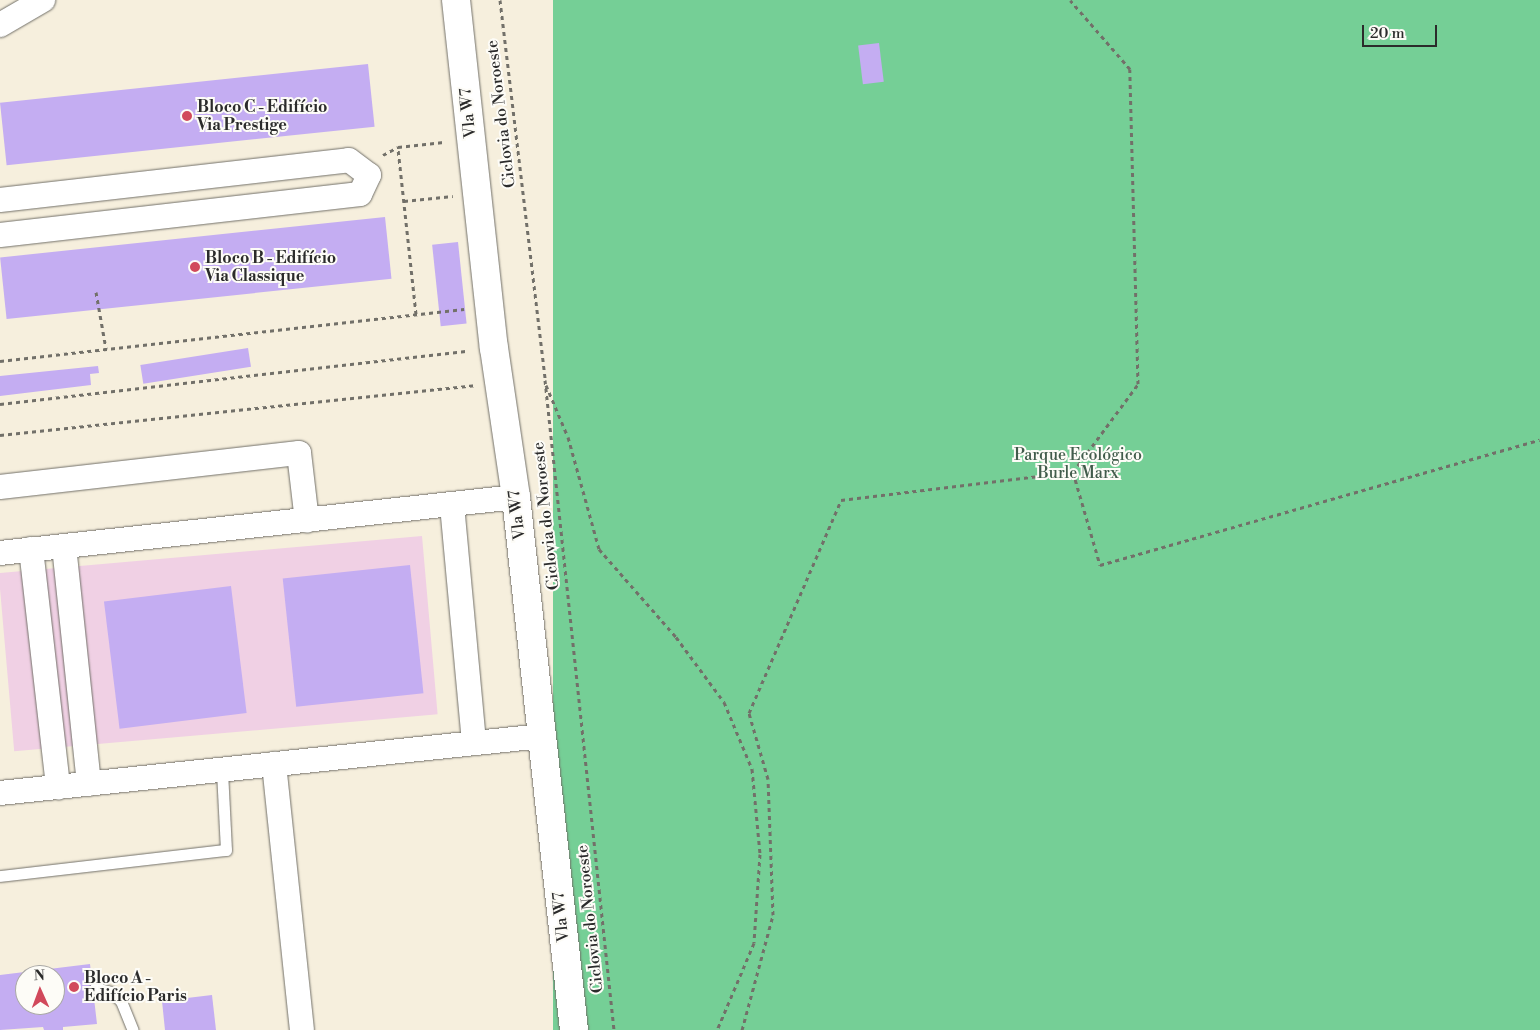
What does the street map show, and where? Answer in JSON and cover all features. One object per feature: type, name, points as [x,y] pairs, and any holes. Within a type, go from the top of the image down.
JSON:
[{"type":"main road","name":"Vla W7","points":[[456,0],[498,382],[516,497],[574,1030]]},
{"type":"street","points":[[0,25],[43,0]]},
{"type":"street","points":[[0,200],[350,160],[369,175],[360,194],[0,235]]},
{"type":"street","points":[[0,487],[299,453],[307,521]]},
{"type":"street","points":[[0,553],[516,497]]},
{"type":"street","points":[[452,505],[474,743]]},
{"type":"street","points":[[64,546],[89,784]]},
{"type":"street","points":[[31,549],[58,787]]},
{"type":"street","points":[[0,793],[542,736]]},
{"type":"street","points":[[274,764],[302,1030]]},
{"type":"lane","points":[[0,876],[226,850],[222,770]]},
{"type":"lane","points":[[95,988],[111,992],[121,1001],[133,1030]]},
{"type":"path","name":"Ciclovia do Noroeste","points":[[500,0],[544,380],[614,1030]]},
{"type":"path","points":[[742,1030],[773,916],[768,779],[749,713],[841,500],[1073,472],[1138,384],[1130,70],[1070,0]]},
{"type":"path","points":[[416,314],[398,147],[471,138]]},
{"type":"path","points":[[404,201],[477,193]]},
{"type":"path","points":[[96,292],[106,349]]},
{"type":"path","points":[[0,360],[489,306]]},
{"type":"path","points":[[0,404],[494,348]]},
{"type":"path","points":[[544,380],[568,436],[600,549],[676,637],[724,702],[752,769],[760,854],[754,943],[717,1030]]},
{"type":"path","points":[[0,435],[498,382]]},
{"type":"path","points":[[1073,472],[1100,565],[1540,440]]},
{"type":"shaded area","points":[[422,536],[438,714],[14,751],[0,573]]},
{"type":"green space","name":"Parque Ecológico Burle Marx","points":[[553,0],[1540,0],[1540,1030],[553,1030]]},
{"type":"building","points":[[879,43],[884,82],[863,84],[858,46]]},
{"type":"building","name":"Bloco C - Edifício Via Prestige","points":[[368,64],[375,127],[7,165],[0,103]]},
{"type":"building","name":"Bloco B - Edifício Via Classique","points":[[385,217],[391,279],[7,319],[0,257]]},
{"type":"building","points":[[458,242],[467,324],[441,326],[432,245]]},
{"type":"building","points":[[248,348],[251,367],[143,384],[140,365]]},
{"type":"building","points":[[98,366],[99,373],[90,374],[91,385],[0,396],[0,376]]},
{"type":"building","points":[[410,565],[423,693],[296,707],[283,578]]},
{"type":"building","points":[[231,586],[247,713],[120,729],[104,602]]},
{"type":"building","name":"Bloco A - Edifício Paris","points":[[90,964],[97,1024],[63,1027],[63,1030],[44,1030],[43,1027],[0,1030],[0,975],[15,973],[15,1015],[65,1015],[65,967]]},
{"type":"building","points":[[212,995],[216,1030],[165,1030],[162,1001]]},
{"type":"place","name":"Bloco C - Edifício Via Prestige","points":[[187,116]]},
{"type":"place","name":"Bloco B - Edifício Via Classique","points":[[195,267]]},
{"type":"place","name":"Bloco A - Edifício Paris","points":[[74,987]]}]
